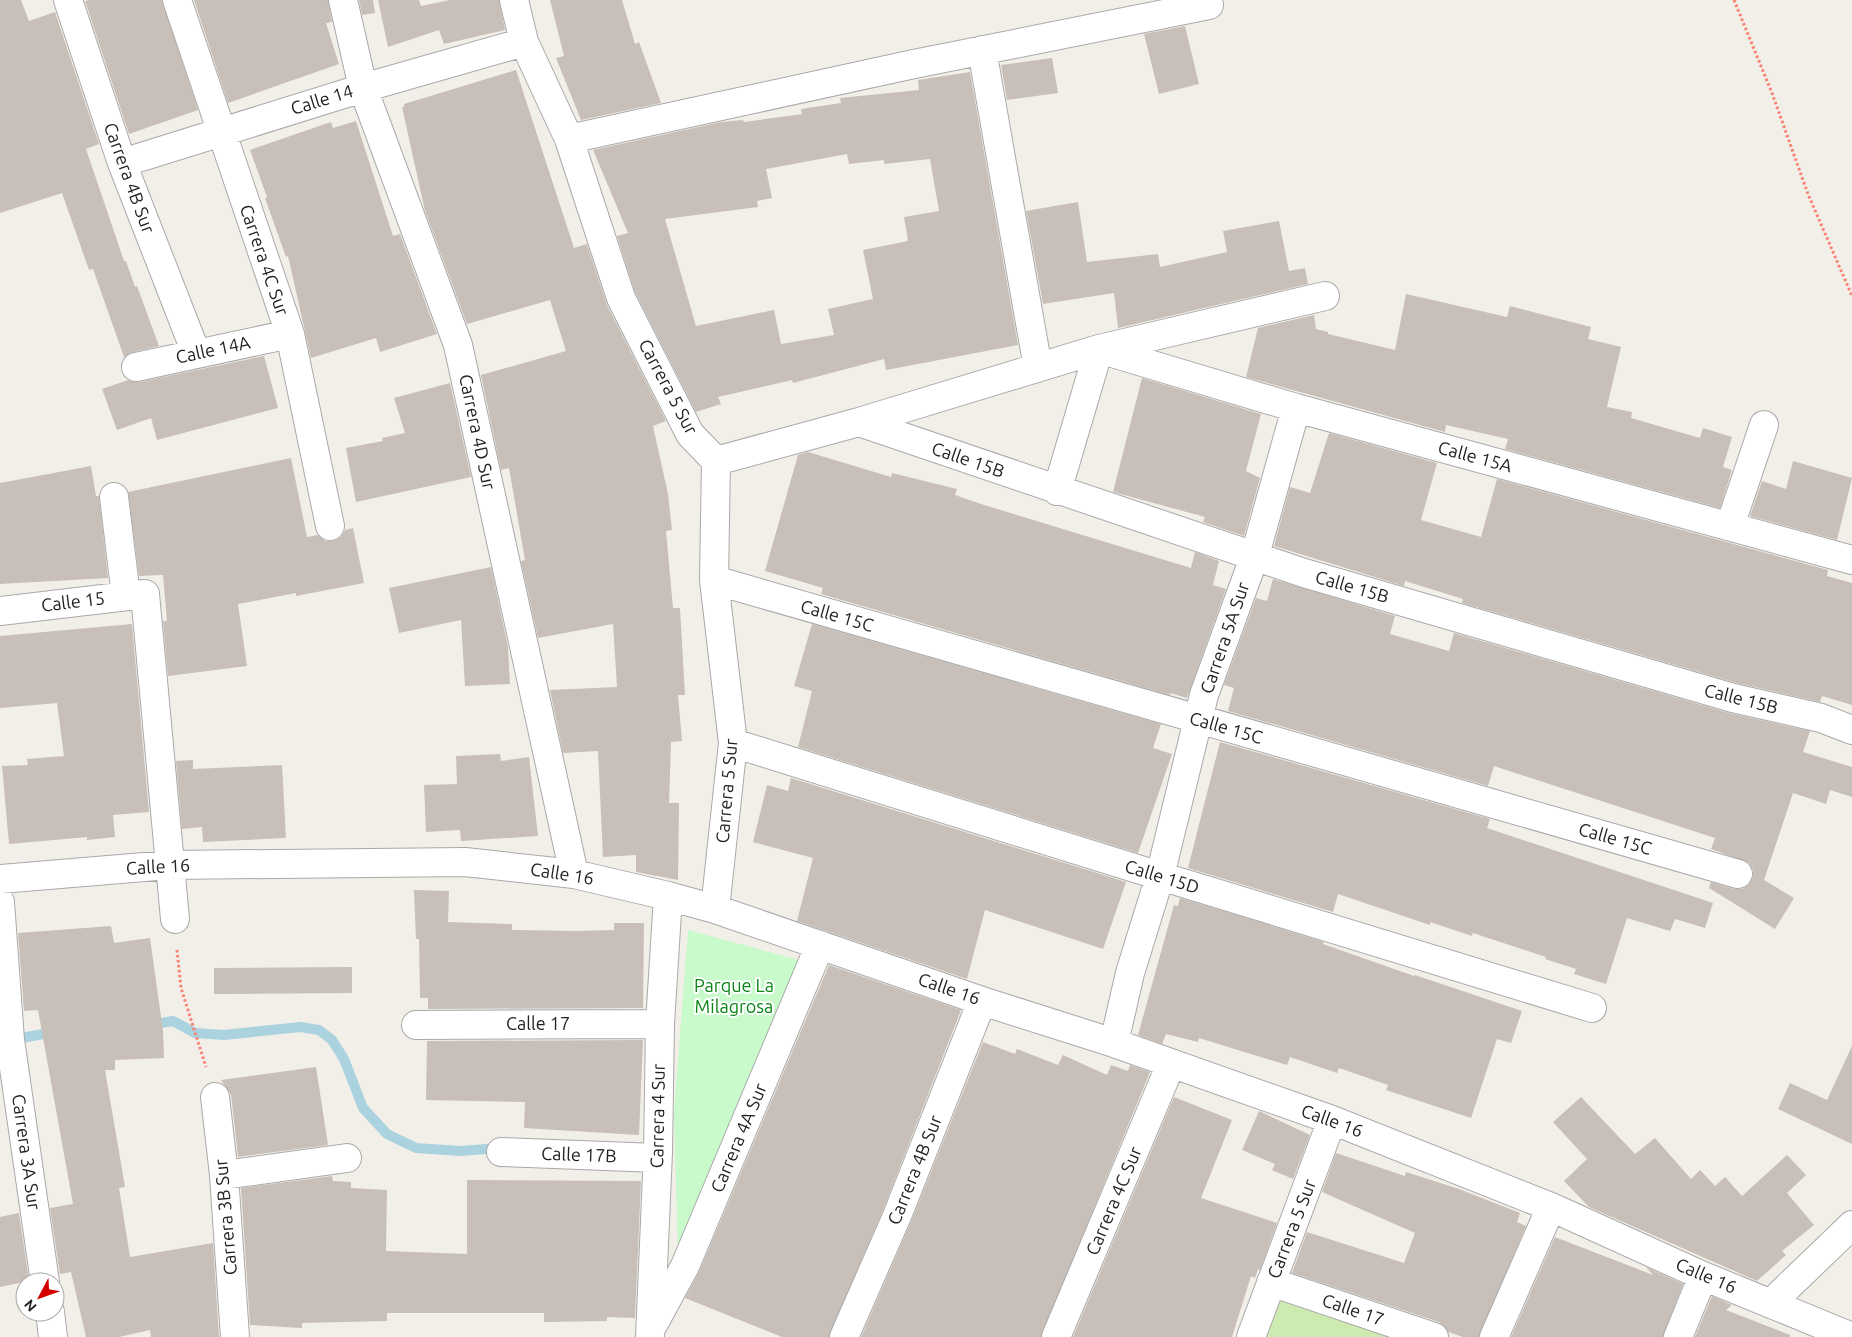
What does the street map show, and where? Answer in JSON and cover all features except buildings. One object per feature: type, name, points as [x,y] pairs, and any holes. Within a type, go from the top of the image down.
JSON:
[{"type":"street","name":"Carrera 4B Sur","points":[[68,0],[122,163],[196,354]]},
{"type":"street","name":"Carrera 4C Sur","points":[[177,0],[220,132],[290,334],[330,526]]},
{"type":"street","name":"Carrera 4D Sur","points":[[343,0],[363,88],[458,345],[574,874]]},
{"type":"street","name":"Carrera 5 Sur","points":[[514,0],[524,42],[569,140],[622,298],[690,434],[716,461],[714,580],[734,743],[715,908]]},
{"type":"street","points":[[569,140],[982,50],[1209,6]]},
{"type":"street","name":"Calle 14","points":[[122,163],[363,88],[524,42]]},
{"type":"street","points":[[982,50],[1038,368]]},
{"type":"street","points":[[716,461],[859,422],[1099,349],[1326,296]]},
{"type":"street","name":"Calle 14A","points":[[136,367],[290,334]]},
{"type":"street","points":[[1057,491],[1099,349]]},
{"type":"street","name":"Calle 15A","points":[[1099,349],[1296,408],[1852,560]]},
{"type":"street","name":"Carrera 5A Sur","points":[[1114,1043],[1130,973],[1160,876],[1198,720],[1224,637],[1255,555],[1296,408]]},
{"type":"street","name":"Calle 15B","points":[[859,422],[1057,491],[1255,555],[1304,573],[1733,698],[1821,718],[1852,730]]},
{"type":"street","points":[[1730,526],[1764,425]]},
{"type":"street","points":[[114,497],[136,595],[174,919]]},
{"type":"street","name":"Calle 15C","points":[[714,580],[1738,874]]},
{"type":"street","name":"Calle 15","points":[[0,611],[136,595]]},
{"type":"street","name":"Calle 15D","points":[[734,743],[1592,1008]]},
{"type":"street","name":"Calle 16","points":[[0,879],[168,865],[465,862],[574,874],[668,896],[715,908],[982,1001],[1114,1043],[1332,1120],[1551,1207],[1703,1276],[1852,1337]]},
{"type":"street","name":"Carrera 4 Sur","points":[[651,1332],[660,1024],[668,896]]},
{"type":"street","name":"Carrera 3A Sur","points":[[0,902],[10,1040],[44,1272]]},
{"type":"street","name":"Carrera 4A Sur","points":[[651,1332],[685,1266],[820,945]]},
{"type":"street","name":"Carrera 4B Sur","points":[[844,1337],[898,1216],[982,1001]]},
{"type":"street","name":"Calle 17","points":[[416,1025],[660,1024]]},
{"type":"street","name":"Carrera 4C Sur","points":[[1056,1337],[1171,1064]]},
{"type":"street","name":"Carrera 3B Sur","points":[[215,1097],[224,1175],[235,1337]]},
{"type":"street","name":"Carrera 5 Sur","points":[[1251,1337],[1332,1120]]},
{"type":"street","name":"Calle 17B","points":[[501,1152],[657,1158]]},
{"type":"street","points":[[224,1175],[347,1158]]},
{"type":"street","points":[[1494,1337],[1551,1207]]},
{"type":"street","points":[[1771,1303],[1852,1225]]},
{"type":"street","points":[[1678,1337],[1703,1276]]},
{"type":"street","name":"Calle 17","points":[[1271,1282],[1434,1337]]},
{"type":"street","points":[[51,1322],[53,1337]]},
{"type":"path","points":[[1734,0],[1772,93],[1808,194],[1852,296]]},
{"type":"path","points":[[174,919],[181,988],[215,1097]]},
{"type":"green space","name":"Parque La Milagrosa","points":[[688,930],[806,962],[678,1253],[674,1111]]},
{"type":"green space","points":[[1278,1292],[1412,1337],[1259,1337]]},
{"type":"waterway","points":[[149,1025],[173,1021],[195,1033],[224,1035],[300,1027],[319,1030],[332,1040],[344,1059],[363,1108],[387,1134],[416,1148],[460,1151],[500,1148]]},
{"type":"waterway","points":[[10,1040],[55,1032]]}]
